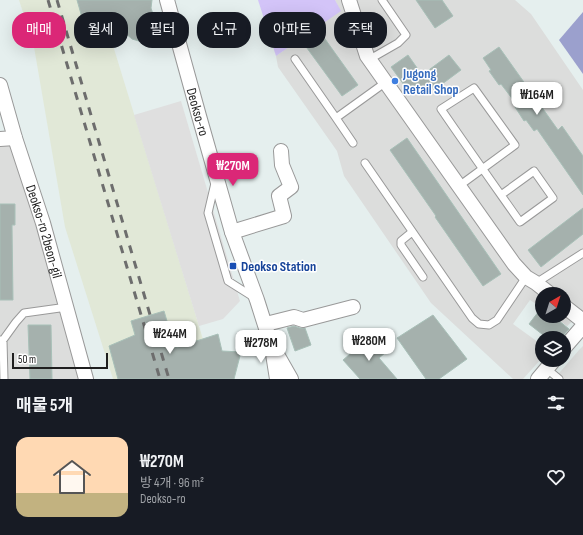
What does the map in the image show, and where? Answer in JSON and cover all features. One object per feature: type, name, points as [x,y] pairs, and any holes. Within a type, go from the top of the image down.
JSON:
[{"type":"street","name":"Deokso-ro","points":[[166,0],[232,232],[266,324],[271,344],[291,379]]},
{"type":"street","points":[[349,0],[367,56],[514,264],[540,287]]},
{"type":"street","name":"Deokso-ro 2beon-gil","points":[[0,85],[15,138],[43,223],[86,379]]},
{"type":"street","points":[[0,139],[15,138]]},
{"type":"street","points":[[232,232],[284,216],[279,196],[290,187],[282,164],[281,152]]},
{"type":"street","points":[[266,324],[294,317],[303,320],[353,307]]},
{"type":"street","points":[[571,315],[582,328],[571,340]]},
{"type":"street","points":[[271,344],[277,379]]},
{"type":"lane","points":[[370,60],[398,43],[406,35],[382,0]]},
{"type":"lane","points":[[295,59],[352,143]]},
{"type":"lane","points":[[336,118],[386,82]]},
{"type":"lane","points":[[459,186],[482,169],[515,145],[474,88],[441,110],[482,169],[520,222],[553,198],[534,171],[501,195]]},
{"type":"lane","points":[[365,163],[472,318],[479,324],[489,325],[497,320],[531,280],[583,253]]},
{"type":"lane","points":[[216,177],[208,213],[228,281],[257,300]]},
{"type":"lane","points":[[412,232],[401,240],[401,245],[423,277]]},
{"type":"lane","points":[[4,379],[1,340],[16,322],[24,313],[67,307]]},
{"type":"lane","points":[[547,369],[559,379]]},
{"type":"shaded area","points":[[19,0],[99,0],[103,12],[74,12],[74,48],[114,48],[215,379],[113,379],[65,227],[34,48],[66,48],[66,12],[23,12]]},
{"type":"shaded area","points":[[258,0],[335,0],[341,11],[334,12],[334,16],[326,21],[326,12],[262,12]]},
{"type":"shaded area","points":[[335,0],[515,0],[531,14],[583,90],[583,312],[571,322],[571,287],[535,287],[535,303],[530,300],[513,324],[535,340],[535,366],[523,379],[513,379],[431,303],[344,176],[337,151],[278,67],[276,56],[287,48],[326,48],[326,21],[334,15],[334,48],[387,48],[387,12],[339,12],[340,11]]},
{"type":"shaded area","points":[[583,12],[583,74],[559,40]]},
{"type":"shaded area","points":[[273,48],[288,48],[276,56]]},
{"type":"shaded area","points":[[181,101],[240,301],[223,319],[199,326],[134,115]]},
{"type":"shaded area","points":[[12,144],[37,212],[83,379],[0,379],[0,145]]},
{"type":"shaded area","points":[[563,323],[570,323],[567,326]]},
{"type":"shaded area","points":[[583,346],[583,379],[554,379],[564,367],[571,367],[571,359]]},
{"type":"building","points":[[77,0],[152,0],[152,12],[136,12],[136,40],[128,36],[128,12],[80,12]]},
{"type":"building","points":[[416,0],[442,0],[453,16],[435,28]]},
{"type":"building","points":[[326,40],[358,85],[342,96],[307,48],[326,48]]},
{"type":"building","points":[[499,47],[558,130],[562,126],[583,156],[583,195],[537,129],[534,131],[526,120],[524,121],[515,107],[517,105],[489,71],[491,70],[483,58]]},
{"type":"building","points":[[408,55],[422,75],[449,55],[461,70],[434,90],[430,84],[423,90],[422,88],[414,94],[409,88],[407,89],[391,67]]},
{"type":"building","points":[[407,138],[501,274],[483,286],[390,150]]},
{"type":"building","points":[[0,204],[15,204],[15,225],[12,225],[13,300],[0,300]]},
{"type":"building","points":[[583,208],[583,234],[541,267],[528,250]]},
{"type":"building","points":[[164,311],[175,348],[218,334],[222,351],[241,352],[234,379],[118,379],[109,346],[135,335],[131,321]]},
{"type":"building","points":[[433,315],[467,359],[439,379],[426,379],[397,338]]},
{"type":"building","points":[[535,316],[535,323],[562,323],[569,329],[567,331],[538,331],[529,324]]},
{"type":"building","points":[[28,325],[51,325],[52,379],[30,379]]},
{"type":"building","points":[[294,326],[305,328],[311,345],[295,351],[287,328]]},
{"type":"building","points":[[371,336],[386,352],[379,358],[397,379],[360,379],[343,360]]},
{"type":"railway","points":[[48,0],[160,379]]},
{"type":"railway","points":[[57,0],[169,379]]},
{"type":"place","name":"Jugong Retail Shop","points":[[395,81]]},
{"type":"place","name":"Deokso Station","points":[[233,266]]}]
